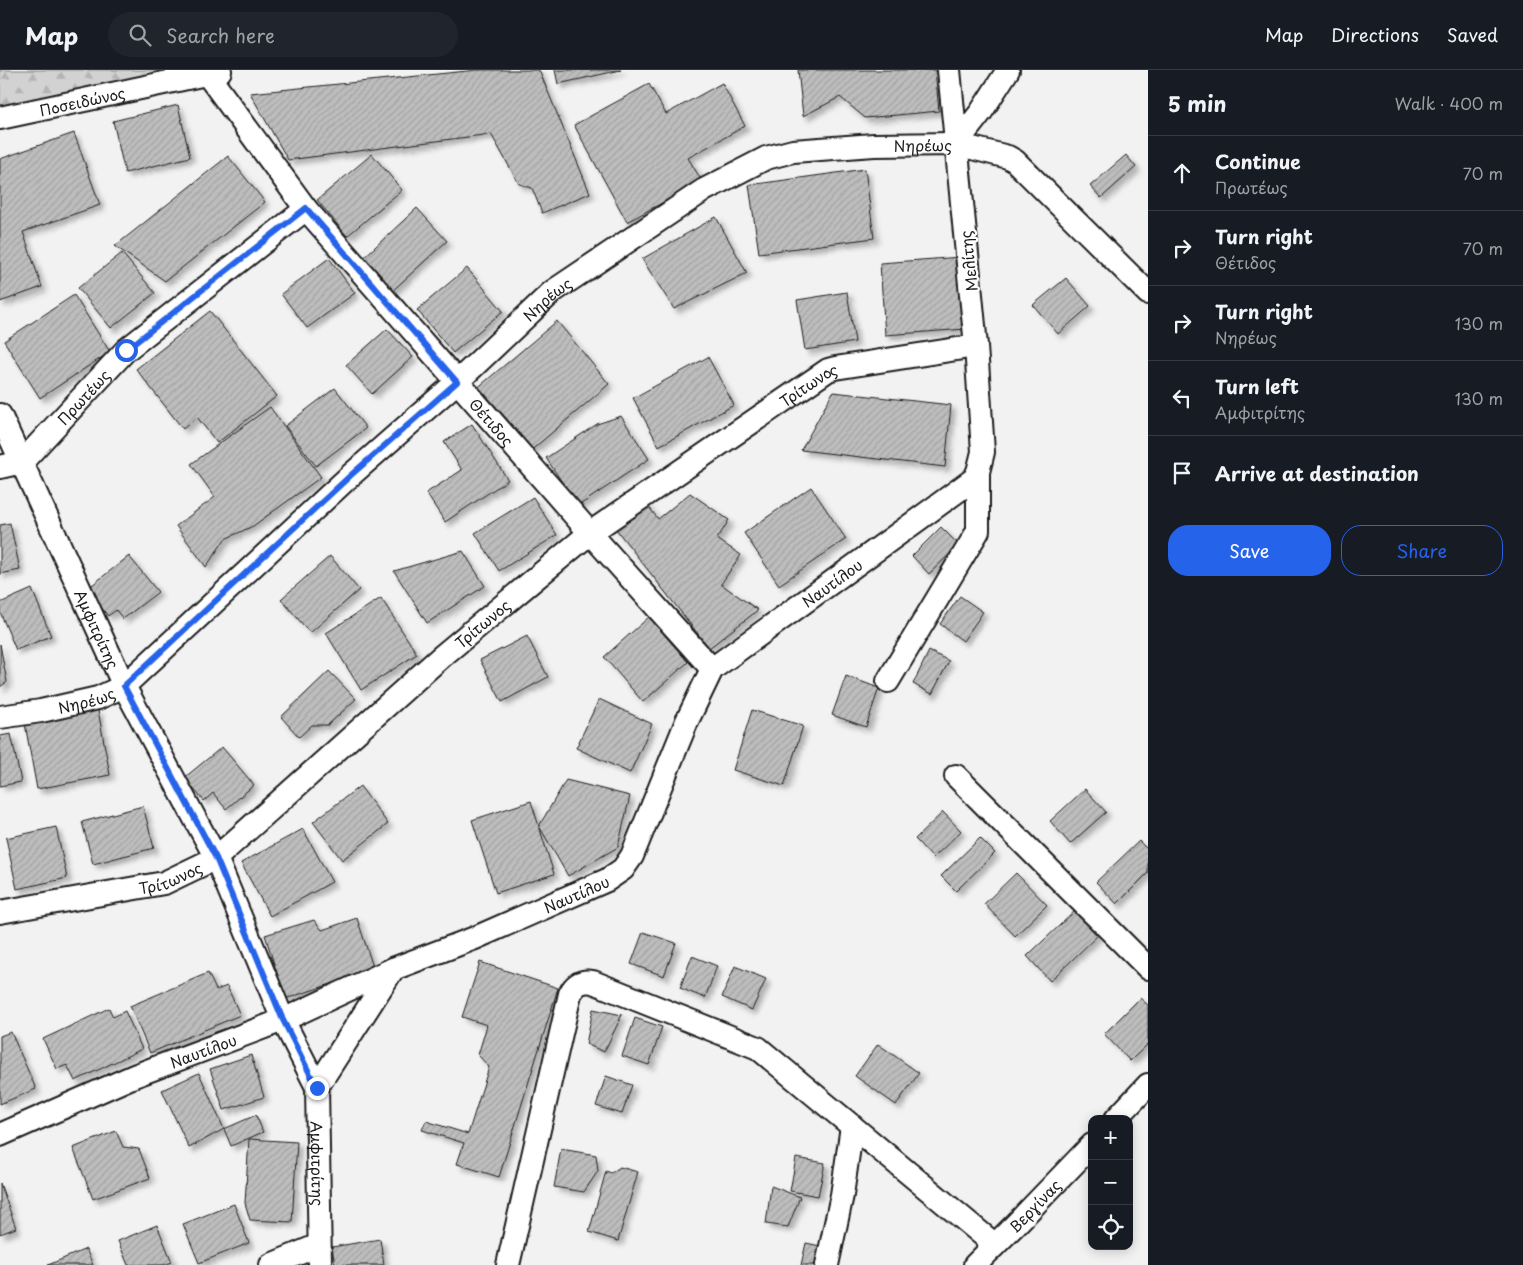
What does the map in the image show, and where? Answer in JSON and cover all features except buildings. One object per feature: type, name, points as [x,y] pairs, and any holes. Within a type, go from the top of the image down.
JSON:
[{"type":"street","name":"Μελίτης","points":[[888,681],[978,532],[981,462],[976,346],[949,70]]},
{"type":"street","points":[[956,144],[981,112],[1008,70]]},
{"type":"street","name":"Ποσειδώνος","points":[[0,118],[215,72]]},
{"type":"street","name":"Θέτιδος","points":[[215,72],[306,208],[457,382],[712,669]]},
{"type":"street","name":"Νηρέως","points":[[0,717],[41,711],[98,698],[124,686],[351,475],[457,382],[552,292],[704,190],[766,158],[793,151],[865,145],[956,144],[1013,159],[1148,293]]},
{"type":"street","name":"Πρωτέως","points":[[22,462],[126,350],[306,208]]},
{"type":"street","name":"Τρίτωνος","points":[[0,912],[164,883],[216,858],[441,657],[590,533],[831,368],[976,346]]},
{"type":"street","name":"Αμφιτρίτης","points":[[0,414],[124,686],[216,858],[283,1020],[317,1088],[320,1255]]},
{"type":"street","points":[[0,467],[22,462]]},
{"type":"street","name":"Ναυτίλου","points":[[0,1135],[134,1076],[283,1020],[393,969],[474,938],[608,880],[623,869],[632,856],[687,721],[712,669],[972,481],[981,462]]},
{"type":"street","points":[[956,776],[1148,968]]},
{"type":"street","points":[[317,1088],[393,969]]},
{"type":"street","points":[[508,1265],[570,994],[579,983],[586,981],[758,1048],[995,1245]]},
{"type":"street","points":[[1120,1115],[1148,1085]]},
{"type":"street","points":[[827,1265],[842,1195],[852,1126]]},
{"type":"street","name":"Βεργίνας","points":[[975,1265],[1088,1148]]},
{"type":"street","points":[[271,1265],[320,1255]]},
{"type":"green space","points":[[0,70],[160,70],[147,76],[0,109]]},
{"type":"route","points":[[126,350],[306,208],[457,382],[248,569],[124,686],[216,858],[283,1020],[317,1088]]}]
